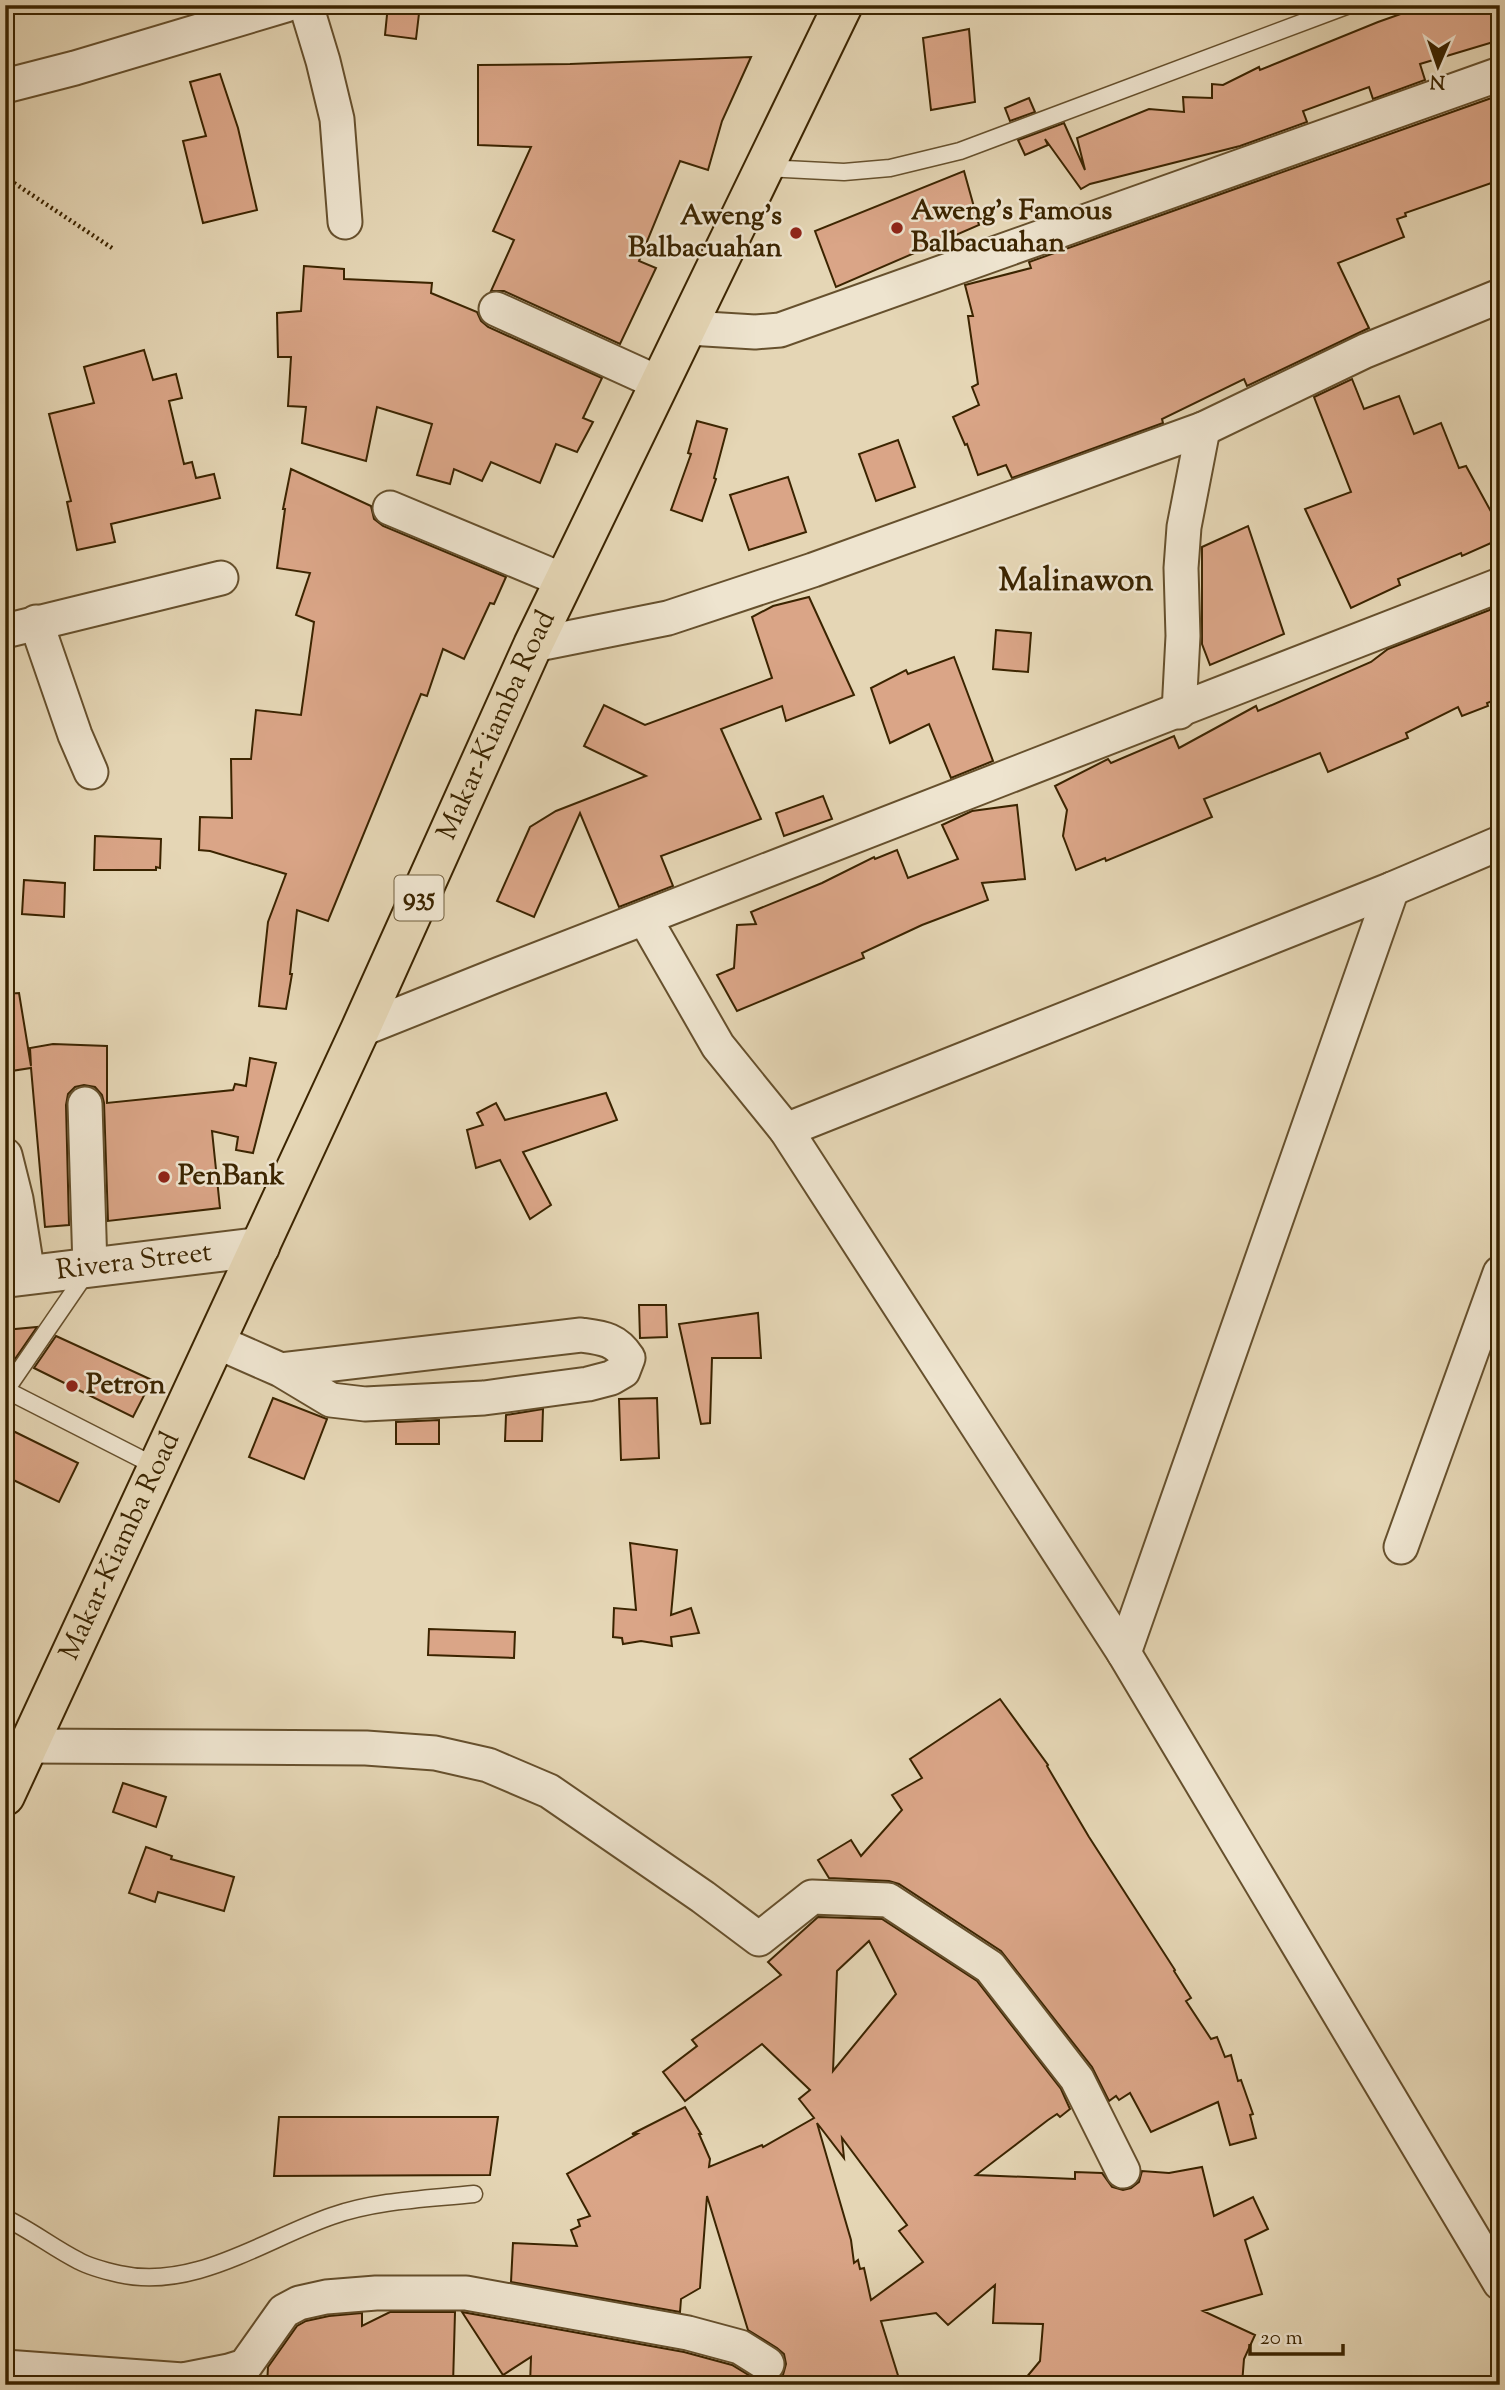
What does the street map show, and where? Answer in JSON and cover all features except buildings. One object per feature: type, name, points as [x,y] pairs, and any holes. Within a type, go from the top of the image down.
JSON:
[{"type":"main road","name":"Makar-Kiamba Road","points":[[5,1796],[360,1030],[533,645],[689,328],[843,5]]},
{"type":"street","points":[[5,86],[286,5]]},
{"type":"street","points":[[306,5],[337,119],[345,222]]},
{"type":"street","points":[[689,328],[755,332],[780,330],[1500,74]]},
{"type":"street","points":[[533,645],[668,618],[813,570],[1203,429],[1365,351],[1500,296]]},
{"type":"street","points":[[496,309],[661,384]]},
{"type":"street","points":[[1179,712],[1183,636],[1182,555],[1203,429]]},
{"type":"street","points":[[390,508],[565,581]]},
{"type":"street","points":[[91,772],[21,626],[220,578]]},
{"type":"street","points":[[360,1030],[1500,585]]},
{"type":"street","points":[[786,1130],[1392,889],[1500,843]]},
{"type":"street","points":[[1124,1653],[1392,889]]},
{"type":"street","points":[[645,919],[719,1046],[786,1130],[1124,1653],[1500,2283]]},
{"type":"street","points":[[85,1104],[90,1268]]},
{"type":"street","points":[[5,1156],[16,1199],[17,1277]]},
{"type":"street","name":"Rivera Street","points":[[17,1277],[260,1247]]},
{"type":"street","points":[[1401,1547],[1500,1273]]},
{"type":"street","points":[[215,1341],[281,1370],[331,1400],[365,1404],[484,1398],[589,1384],[611,1378],[623,1371],[628,1358],[621,1347],[610,1339],[581,1335],[281,1370]]},
{"type":"street","points":[[28,1746],[366,1748],[435,1753],[488,1765],[549,1791],[759,1939],[812,1897],[888,1900],[990,1967],[1077,2080],[1123,2171]]},
{"type":"street","points":[[5,2367],[184,2380],[229,2371],[248,2375],[284,2311],[326,2297],[376,2293],[467,2293],[688,2333],[740,2347],[767,2364]]},
{"type":"lane","points":[[765,168],[844,172],[890,169],[960,151],[1349,5]]},
{"type":"lane","points":[[90,1268],[6,1391],[157,1467]]},
{"type":"lane","points":[[5,2218],[80,2262],[121,2274],[149,2277],[180,2274],[213,2265],[333,2216],[384,2203],[474,2194]]},
{"type":"path","points":[[5,177],[112,247]]},
{"type":"place","name":"Aweng's Famous Balbacuahan","points":[[897,228]]},
{"type":"place","name":"Aweng's Balbacuahan","points":[[796,233]]},
{"type":"place","name":"PenBank","points":[[164,1177]]},
{"type":"place","name":"Petron","points":[[72,1386]]},
{"type":"district","name":"Malinawon","points":[[1076,582]]}]
